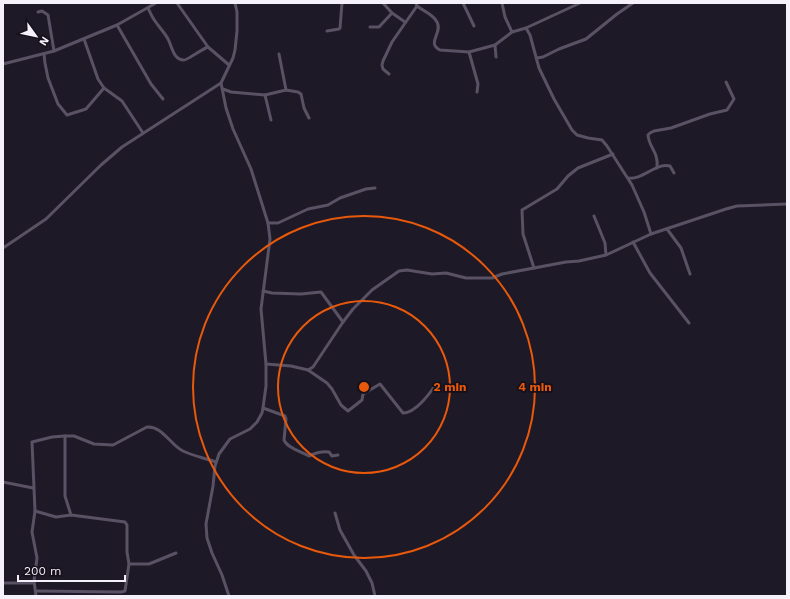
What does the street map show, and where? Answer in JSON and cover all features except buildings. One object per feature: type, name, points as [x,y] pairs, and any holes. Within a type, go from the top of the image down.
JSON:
[{"type":"street","points":[[3,64],[54,51],[117,25],[156,3]]},
{"type":"street","points":[[177,3],[208,47],[230,65]]},
{"type":"street","points":[[3,248],[46,219],[101,165],[122,147],[221,83],[230,65],[235,50],[238,31],[235,3]]},
{"type":"street","points":[[328,31],[340,28],[342,3]]},
{"type":"street","points":[[383,3],[392,13],[405,22]]},
{"type":"street","points":[[463,3],[474,26]]},
{"type":"street","points":[[502,3],[505,17],[512,32]]},
{"type":"street","points":[[389,74],[383,69],[382,65],[392,42],[416,5],[430,14],[438,23],[438,32],[433,43],[437,49],[469,52],[495,45],[512,32],[526,28],[580,3]]},
{"type":"street","points":[[536,58],[543,57],[586,39],[633,3]]},
{"type":"street","points":[[148,8],[152,17],[169,40],[171,47],[179,59],[186,60],[196,52],[208,47]]},
{"type":"street","points":[[38,12],[42,11],[48,15],[54,51]]},
{"type":"street","points":[[370,27],[379,27],[392,13]]},
{"type":"street","points":[[117,25],[151,84],[163,99]]},
{"type":"street","points":[[526,28],[530,35],[539,68],[572,130],[577,135],[602,140],[613,154],[632,185],[644,212],[651,234]]},
{"type":"street","points":[[84,39],[98,78],[104,88],[122,101],[143,133]]},
{"type":"street","points":[[495,45],[496,57]]},
{"type":"street","points":[[469,52],[478,84],[477,92]]},
{"type":"street","points":[[44,54],[44,63],[48,78],[58,104],[67,115],[86,109],[104,88]]},
{"type":"street","points":[[279,54],[286,90]]},
{"type":"street","points":[[657,168],[658,162],[656,155],[648,140],[648,135],[650,132],[671,128],[716,112],[727,110],[734,99],[726,82]]},
{"type":"street","points":[[221,83],[226,108],[233,129],[252,169],[268,223],[270,239],[261,309],[266,364],[266,386],[263,408],[257,422],[250,429],[230,440],[219,454],[216,462],[206,524],[207,538],[229,596]]},
{"type":"street","points":[[223,89],[231,92],[265,95],[286,90],[298,92],[301,94],[304,108],[309,118]]},
{"type":"street","points":[[265,95],[271,120]]},
{"type":"street","points":[[534,268],[524,234],[522,210],[557,189],[568,176],[578,168],[613,154]]},
{"type":"street","points":[[628,178],[634,179],[657,168],[668,166],[674,173]]},
{"type":"street","points":[[632,185],[634,179]]},
{"type":"street","points":[[268,223],[278,223],[308,209],[328,205],[340,198],[366,189],[375,188]]},
{"type":"street","points":[[308,370],[313,367],[319,359],[342,322],[372,290],[399,271],[407,270],[432,274],[446,273],[466,278],[492,278],[502,274],[606,255],[651,234],[687,221],[737,206],[787,204]]},
{"type":"street","points":[[594,216],[605,243],[606,255]]},
{"type":"street","points":[[667,229],[681,248],[690,274]]},
{"type":"street","points":[[633,242],[650,273],[689,323]]},
{"type":"street","points":[[263,291],[272,293],[301,294],[321,292],[342,322]]},
{"type":"street","points":[[266,364],[291,366],[308,370],[332,389],[341,405],[348,411],[362,400],[363,394],[380,384],[398,409],[403,413],[406,413],[422,401],[437,383]]},
{"type":"street","points":[[263,408],[285,416],[285,444],[309,456],[318,452],[328,452],[332,456],[338,455]]},
{"type":"street","points":[[36,596],[34,583],[37,558],[32,532],[35,511],[32,442],[52,437],[74,436],[94,444],[113,445],[147,427],[153,427],[158,429],[182,451],[216,462]]},
{"type":"street","points":[[64,436],[65,496],[71,515]]},
{"type":"street","points":[[3,482],[33,488]]},
{"type":"street","points":[[35,511],[56,517],[71,515],[125,522],[129,564],[125,591],[36,591]]},
{"type":"street","points":[[335,513],[340,530],[372,583],[375,596]]},
{"type":"street","points":[[129,564],[149,564],[176,553]]},
{"type":"street","points":[[3,583],[34,583]]}]
